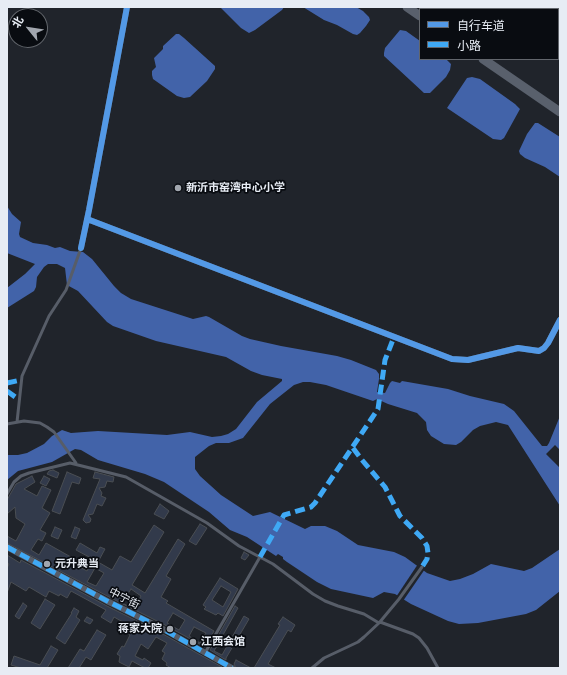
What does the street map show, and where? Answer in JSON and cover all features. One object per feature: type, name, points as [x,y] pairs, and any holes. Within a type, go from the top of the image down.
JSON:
[{"type":"main road","points":[[407,7],[419,15]]},
{"type":"main road","points":[[484,60],[560,112]]},
{"type":"street","points":[[81,248],[127,7]]},
{"type":"street","points":[[87,219],[452,359],[468,360],[518,348],[539,351],[548,343],[560,320]]},
{"type":"street","name":"中宁街","points":[[7,547],[108,602],[164,629],[232,668]]},
{"type":"lane","points":[[17,422],[22,376],[49,316],[66,290],[81,248]]},
{"type":"lane","points":[[7,424],[17,422],[40,424],[47,427],[54,432],[76,463]]},
{"type":"lane","points":[[7,494],[14,482],[25,475],[62,464],[76,463],[118,474],[136,481],[207,523],[238,546],[279,568],[303,588],[325,601],[364,614],[387,625],[413,634],[419,638],[427,648],[438,668]]},
{"type":"lane","points":[[205,653],[260,557]]},
{"type":"lane","points":[[312,668],[324,658],[358,642],[380,622],[422,567]]},
{"type":"water","points":[[220,7],[284,7],[282,10],[249,33],[241,28]]},
{"type":"water","points":[[303,7],[356,7],[363,11],[370,20],[357,35],[324,20]]},
{"type":"water","points":[[400,30],[406,31],[419,40],[419,60],[447,60],[451,64],[450,70],[446,77],[430,93],[424,93],[384,56],[385,48]]},
{"type":"water","points":[[176,34],[179,34],[184,38],[215,66],[215,69],[207,81],[190,97],[184,98],[177,96],[153,79],[152,75],[152,71],[156,67],[154,58],[163,49],[163,46]]},
{"type":"water","points":[[472,77],[480,79],[520,109],[504,138],[501,140],[493,139],[447,108],[467,78]]},
{"type":"water","points":[[535,123],[538,123],[560,137],[560,177],[520,154],[519,151],[527,134]]},
{"type":"water","points":[[7,206],[12,214],[21,222],[20,237],[33,243],[55,248],[60,247],[70,251],[83,252],[92,259],[121,293],[131,299],[193,319],[206,316],[209,317],[250,339],[351,360],[376,370],[379,374],[377,392],[385,393],[392,381],[400,383],[402,381],[448,389],[504,404],[514,411],[542,446],[547,446],[549,443],[560,416],[560,450],[555,445],[546,454],[560,468],[560,506],[508,425],[496,422],[480,426],[473,430],[456,445],[444,444],[431,436],[427,430],[426,422],[417,413],[377,399],[373,401],[326,385],[310,382],[303,382],[294,385],[270,404],[243,438],[229,443],[216,443],[209,446],[195,457],[195,469],[200,476],[221,495],[253,516],[270,512],[305,529],[311,526],[325,526],[337,531],[358,545],[394,552],[405,557],[427,573],[450,581],[473,574],[491,564],[524,571],[532,568],[560,549],[560,591],[536,610],[526,614],[478,623],[459,624],[448,621],[411,604],[395,594],[384,592],[373,598],[331,589],[317,582],[287,562],[278,554],[276,556],[247,537],[230,530],[209,512],[164,482],[145,474],[98,460],[81,450],[75,449],[52,462],[18,471],[7,480],[7,455],[27,453],[44,444],[52,436],[62,430],[71,433],[98,431],[167,435],[190,432],[212,437],[228,434],[236,429],[257,402],[282,381],[282,379],[251,371],[226,357],[156,341],[113,326],[107,322],[78,291],[67,285],[65,268],[57,264],[48,264],[44,267],[37,277],[34,291],[7,308],[7,288],[35,264],[7,253]]},
{"type":"pier","points":[[418,564],[425,569],[403,601],[396,597]]},
{"type":"building","points":[[53,470],[59,473],[57,478],[47,474],[49,471]]},
{"type":"building","points":[[67,472],[81,478],[79,484],[72,482],[60,514],[52,511]]},
{"type":"building","points":[[95,472],[114,477],[113,482],[107,481],[105,487],[99,488],[102,493],[101,496],[106,498],[102,506],[97,504],[93,514],[88,515],[91,519],[90,522],[86,523],[83,520],[100,479],[93,478]]},
{"type":"building","points":[[32,476],[35,482],[24,489],[37,496],[42,486],[51,490],[42,508],[50,513],[40,530],[46,533],[42,541],[38,539],[31,550],[39,555],[46,543],[78,561],[76,565],[87,571],[93,559],[76,550],[80,543],[97,553],[100,547],[105,549],[98,562],[112,570],[120,556],[131,562],[154,525],[164,532],[132,585],[145,593],[178,539],[185,544],[166,576],[171,579],[161,597],[168,601],[166,603],[214,631],[205,647],[7,543],[7,536],[16,541],[25,524],[16,518],[15,507],[7,514],[7,500],[16,484]],"holes":[[[95,568],[104,573],[96,586],[87,582]],[[131,589],[141,596],[134,609],[122,603]],[[173,613],[185,620],[179,630],[167,623]],[[194,627],[206,633],[200,643],[189,636]]]},
{"type":"building","points":[[44,476],[50,479],[46,486],[40,483]]},
{"type":"building","points":[[160,504],[169,511],[164,519],[154,514]]},
{"type":"building","points":[[200,524],[207,528],[196,545],[189,541]]},
{"type":"building","points":[[55,527],[62,530],[58,539],[51,536]]},
{"type":"building","points":[[75,527],[80,529],[76,539],[71,537]]},
{"type":"building","points":[[244,552],[249,555],[245,560],[241,558]]},
{"type":"building","points":[[7,555],[20,563],[21,560],[161,633],[222,667],[171,668],[166,665],[167,663],[162,659],[165,653],[162,651],[167,643],[156,637],[148,649],[141,644],[135,656],[143,660],[144,658],[151,663],[148,668],[145,668],[132,661],[129,667],[119,662],[120,656],[117,654],[122,646],[124,647],[130,635],[131,630],[128,629],[130,626],[114,617],[111,623],[101,617],[106,610],[71,591],[67,598],[49,591],[46,597],[29,587],[26,591],[11,582],[7,593],[7,568],[9,564],[7,563]]},
{"type":"building","points":[[220,578],[238,589],[223,616],[218,613],[216,615],[204,609],[206,607],[203,605]],"holes":[[[221,586],[231,592],[223,607],[212,600]]]},
{"type":"building","points":[[45,599],[55,605],[40,629],[31,623]]},
{"type":"building","points":[[23,603],[27,606],[19,619],[15,616]]},
{"type":"building","points":[[235,606],[238,608],[214,651],[222,655],[244,616],[249,619],[226,660],[210,650]]},
{"type":"building","points":[[74,608],[79,611],[76,617],[80,620],[65,644],[56,638]]},
{"type":"building","points":[[87,617],[93,620],[90,624],[84,621]]},
{"type":"building","points":[[283,617],[295,625],[291,632],[288,630],[268,664],[276,668],[254,668],[280,625],[278,624]]},
{"type":"building","points":[[97,630],[106,635],[91,660],[86,657],[79,668],[68,668],[80,649],[84,651]]},
{"type":"building","points":[[51,646],[58,650],[47,668],[21,668],[11,665],[14,656],[40,665]]},
{"type":"building","points":[[236,660],[251,668],[236,668],[234,664]]},
{"type":"marked path","points":[[260,557],[284,515],[311,507],[315,503],[378,409],[385,360],[394,337]]},
{"type":"marked path","points":[[7,383],[21,380]]},
{"type":"marked path","points":[[7,391],[18,399]]},
{"type":"marked path","points":[[353,448],[385,487],[400,516],[422,538],[427,546],[427,559],[422,567]]},
{"type":"marked path","points":[[7,547],[109,602],[163,629],[232,668]]},
{"type":"cycle path","points":[[81,248],[127,7]]},
{"type":"cycle path","points":[[87,219],[452,359],[468,360],[518,348],[539,351],[548,343],[560,320]]},
{"type":"place","name":"新沂市窑湾中心小学","points":[[178,188]]},
{"type":"place","name":"元升典当","points":[[47,564]]},
{"type":"place","name":"蒋家大院","points":[[170,629]]},
{"type":"place","name":"江西会馆","points":[[193,642]]}]
